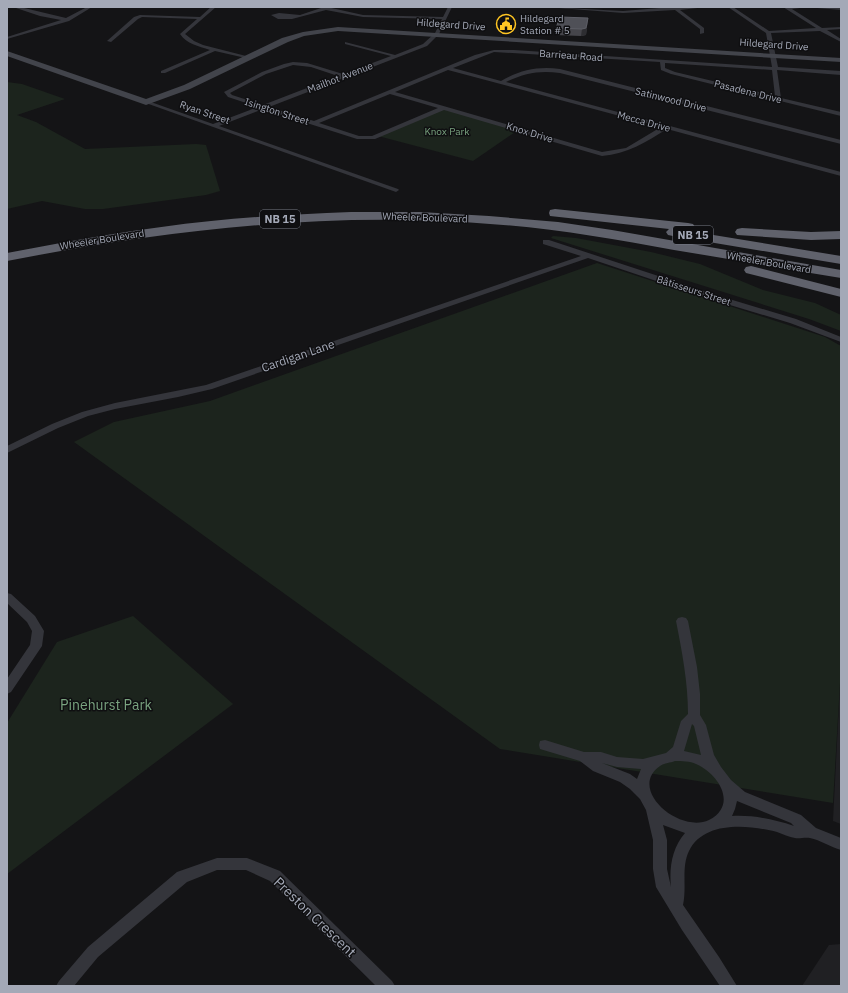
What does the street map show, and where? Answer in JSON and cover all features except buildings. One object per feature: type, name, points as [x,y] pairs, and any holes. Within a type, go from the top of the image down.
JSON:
[{"type":"highway","name":"Wheeler Boulevard","points":[[7,245],[40,238],[134,223],[255,210],[343,206],[430,205],[544,212],[732,241],[841,260]]},
{"type":"highway","points":[[544,212],[714,230],[811,236],[841,235]]},
{"type":"highway","name":"Wheeler Boulevard","points":[[7,257],[66,244],[196,226],[308,217],[395,216],[462,218],[556,226],[841,274]]},
{"type":"highway","points":[[556,226],[656,245],[841,293]]},
{"type":"street","points":[[15,7],[42,15],[67,20]]},
{"type":"street","points":[[7,38],[67,20],[90,7]]},
{"type":"street","points":[[214,7],[182,34],[184,38],[192,43],[248,58]]},
{"type":"street","name":"Mailhot Avenue","points":[[213,126],[425,45],[437,34],[450,7]]},
{"type":"street","points":[[548,7],[623,12],[704,7]]},
{"type":"street","points":[[730,7],[768,32],[841,28]]},
{"type":"street","points":[[786,8],[806,7]]},
{"type":"street","points":[[817,7],[841,9]]},
{"type":"street","points":[[300,16],[324,8],[363,16],[445,18]]},
{"type":"street","points":[[675,8],[702,29],[702,33]]},
{"type":"street","points":[[786,8],[841,41]]},
{"type":"street","points":[[623,12],[629,19]]},
{"type":"street","points":[[110,41],[136,18],[142,16],[200,18]]},
{"type":"street","name":"Hildegard Drive","points":[[146,102],[187,87],[285,40],[319,31],[357,29],[841,60]]},
{"type":"street","points":[[768,32],[775,67],[778,98]]},
{"type":"street","points":[[347,43],[395,56]]},
{"type":"street","points":[[163,72],[216,49]]},
{"type":"street","name":"Barrieau Road","points":[[315,123],[477,56],[494,51],[561,54],[841,73]]},
{"type":"street","name":"Ryan Street","points":[[7,53],[396,190]]},
{"type":"street","points":[[559,61],[561,54]]},
{"type":"street","name":"Pasadena Drive","points":[[662,61],[662,69],[673,73],[841,114]]},
{"type":"street","name":"Isington Street","points":[[343,76],[302,64],[292,63],[280,66],[227,92],[230,96],[359,138],[373,138],[445,107]]},
{"type":"street","name":"Mecca Drive","points":[[448,68],[841,174]]},
{"type":"street","name":"Satinwood Drive","points":[[502,82],[535,69],[558,69],[841,142]]},
{"type":"street","name":"Knox Drive","points":[[390,92],[602,154],[624,152],[666,127]]},
{"type":"street","name":"Bâtisseurs Street","points":[[546,242],[713,297],[793,321],[841,340]]},
{"type":"street","name":"Cardigan Lane","points":[[7,450],[69,420],[86,414],[176,396],[209,387],[588,256]]},
{"type":"street","points":[[7,597],[31,619],[38,631],[36,646],[7,689]]},
{"type":"street","points":[[682,621],[691,667],[694,694],[694,716],[700,725],[703,742],[708,756],[717,771],[727,784],[740,796],[796,819],[811,832],[841,844]]},
{"type":"street","points":[[671,756],[678,750],[687,721],[694,716]]},
{"type":"street","points":[[545,745],[584,757],[601,757],[617,762],[633,764],[643,764],[679,755],[703,761],[717,771]]},
{"type":"street","points":[[584,757],[598,768],[625,778],[635,785],[654,811],[668,822],[676,826],[685,828],[702,828],[717,823],[748,821],[777,826],[795,832],[811,832]]},
{"type":"street","points":[[645,797],[643,783],[644,776],[647,770],[657,761]]},
{"type":"street","points":[[717,823],[727,812],[730,806],[727,784]]},
{"type":"street","points":[[654,811],[660,840],[660,869],[663,887],[729,986]]},
{"type":"street","points":[[675,906],[678,890],[677,875],[679,856],[689,838],[702,828]]},
{"type":"street","name":"Preston Crescent","points":[[64,986],[93,952],[182,877],[217,864],[247,864],[275,876],[387,986]]},
{"type":"shaded area","points":[[841,666],[841,824],[833,821]]},
{"type":"shaded area","points":[[841,944],[841,986],[802,986],[829,945]]},
{"type":"green space","points":[[7,82],[22,84],[65,99],[17,115],[36,122],[85,149],[196,144],[206,145],[220,191],[206,195],[103,209],[85,209],[42,201],[7,209]]},
{"type":"green space","name":"Knox Park","points":[[445,107],[518,130],[473,161],[378,136]]},
{"type":"green space","points":[[553,236],[576,238],[651,252],[700,264],[763,290],[815,303],[841,315],[841,331],[809,319],[551,238]]},
{"type":"green space","points":[[597,263],[825,337],[841,346],[841,666],[833,803],[500,749],[74,442],[114,422],[210,401]]},
{"type":"green space","name":"Pinehurst Park","points":[[133,616],[233,704],[7,874],[7,723],[57,642]]},
{"type":"place","name":"Hildegard Station # 5","points":[[506,24]]}]
